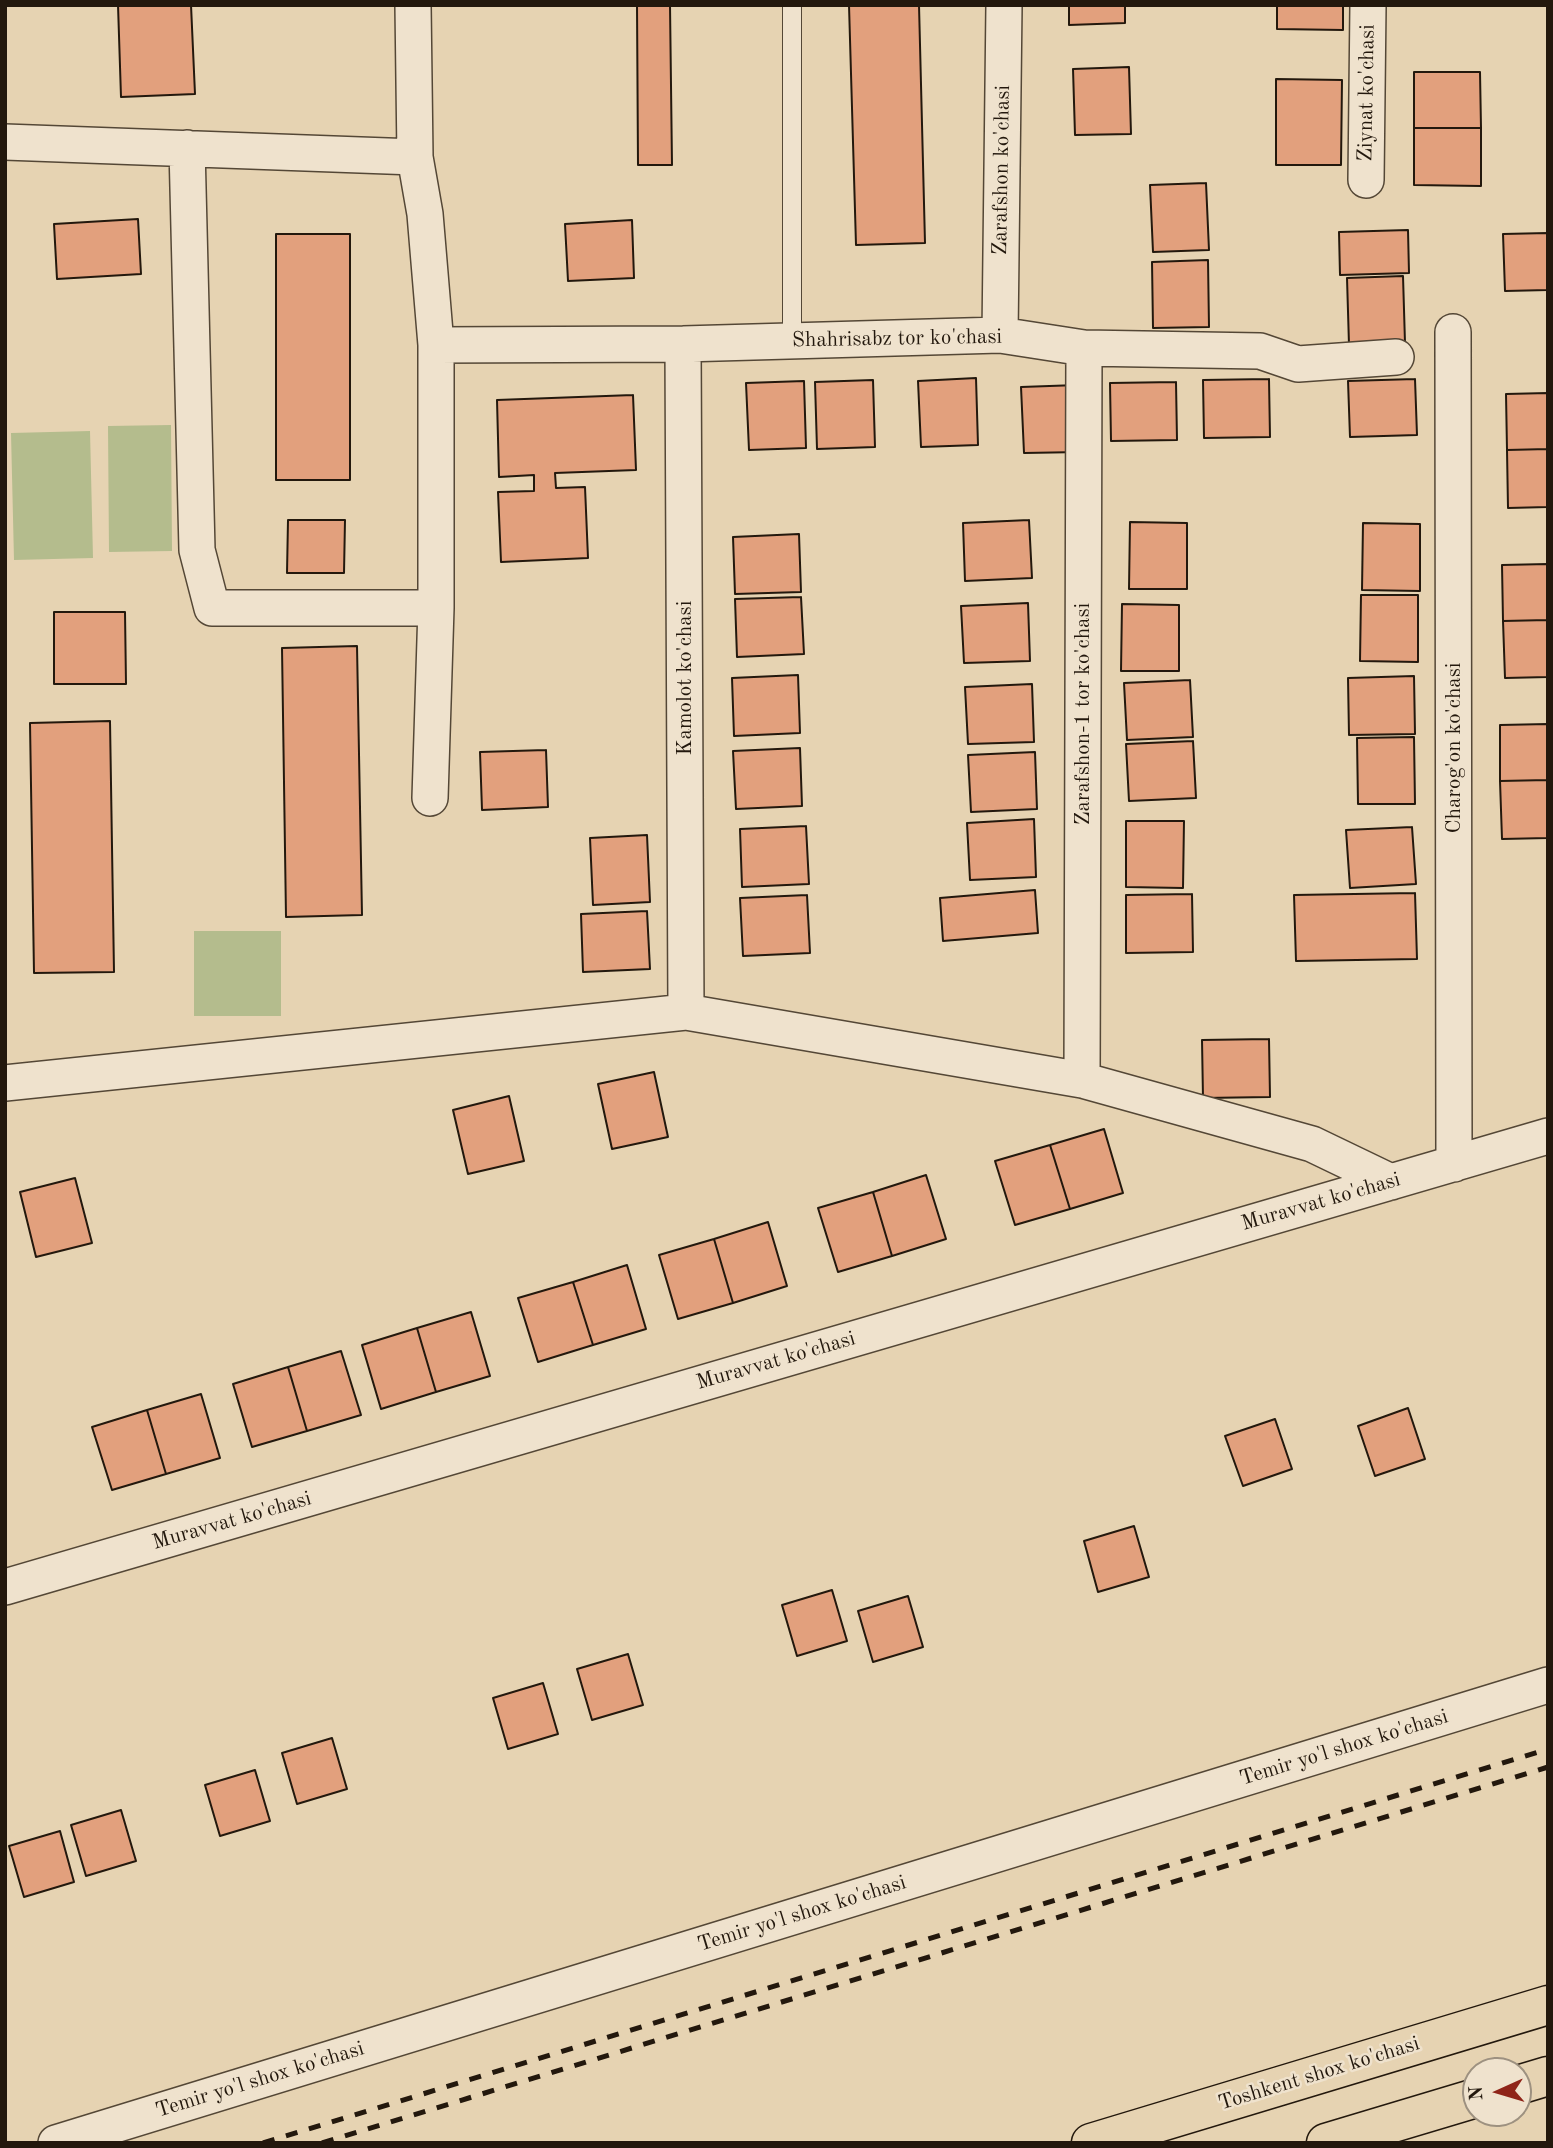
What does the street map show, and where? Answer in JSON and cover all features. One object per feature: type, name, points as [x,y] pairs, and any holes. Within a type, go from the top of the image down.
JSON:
[{"type":"highway","name":"Toshkent shox ko'chasi","points":[[1091,2143],[1548,2005]]},
{"type":"highway","points":[[1326,2143],[1462,2102]]},
{"type":"street","points":[[413,5],[415,157],[425,214],[436,345],[436,608],[430,798]]},
{"type":"street","name":"Zarafshon ko'chasi","points":[[1000,335],[1004,5]]},
{"type":"street","name":"Ziynat ko'chasi","points":[[1366,180],[1368,5]]},
{"type":"street","points":[[5,142],[415,157]]},
{"type":"street","points":[[187,148],[197,550],[212,608],[436,608]]},
{"type":"street","name":"Charog'on ko'chasi","points":[[1453,332],[1454,1164]]},
{"type":"street","name":"Shahrisabz tor ko'chasi","points":[[436,345],[683,344],[1000,335],[1084,348],[1260,351],[1298,364],[1396,357]]},
{"type":"street","name":"Kamolot ko'chasi","points":[[683,344],[686,1013]]},
{"type":"street","name":"Zarafshon-1 tor ko'chasi","points":[[1082,1080],[1084,348]]},
{"type":"street","points":[[5,1083],[686,1013],[1082,1080],[1312,1144],[1391,1182]]},
{"type":"street","name":"Muravvat ko'chasi","points":[[5,1587],[1548,1136]]},
{"type":"street","name":"Temir yo'l shox ko'chasi","points":[[56,2143],[1548,1685]]},
{"type":"lane","points":[[792,5],[792,341]]},
{"type":"green space","points":[[171,425],[172,551],[109,552],[108,426]]},
{"type":"green space","points":[[90,431],[93,558],[14,560],[11,433]]},
{"type":"green space","points":[[194,931],[281,931],[281,1016],[194,1016]]},
{"type":"building","points":[[118,5],[191,5],[195,94],[121,97]]},
{"type":"building","points":[[637,5],[670,5],[672,165],[638,165]]},
{"type":"building","points":[[849,5],[919,5],[925,243],[856,245]]},
{"type":"building","points":[[1069,5],[1125,5],[1125,23],[1069,25]]},
{"type":"building","points":[[1277,5],[1343,5],[1343,30],[1277,29]]},
{"type":"building","points":[[1129,67],[1131,134],[1075,135],[1073,69]]},
{"type":"building","points":[[1414,72],[1480,72],[1481,128],[1414,128]]},
{"type":"building","points":[[1276,79],[1342,80],[1341,165],[1276,165]]},
{"type":"building","points":[[1414,128],[1481,128],[1481,186],[1414,185]]},
{"type":"building","points":[[1206,183],[1209,250],[1153,252],[1150,185]]},
{"type":"building","points":[[138,219],[141,274],[57,279],[54,224]]},
{"type":"building","points":[[632,220],[634,278],[568,281],[565,224]]},
{"type":"building","points":[[1408,230],[1409,273],[1340,275],[1339,232]]},
{"type":"building","points":[[1548,233],[1548,290],[1505,291],[1503,234]]},
{"type":"building","points":[[276,234],[350,234],[350,480],[276,480]]},
{"type":"building","points":[[1208,260],[1209,327],[1153,328],[1152,262]]},
{"type":"building","points":[[1403,276],[1405,343],[1349,345],[1347,278]]},
{"type":"building","points":[[976,378],[978,445],[921,447],[918,381]]},
{"type":"building","points":[[1269,379],[1270,437],[1204,438],[1203,380]]},
{"type":"building","points":[[1415,379],[1417,435],[1350,437],[1348,381]]},
{"type":"building","points":[[873,380],[875,447],[817,449],[815,382]]},
{"type":"building","points":[[804,381],[806,448],[749,450],[746,383]]},
{"type":"building","points":[[1176,382],[1177,440],[1111,441],[1110,383]]},
{"type":"building","points":[[1078,385],[1081,452],[1024,453],[1021,387]]},
{"type":"building","points":[[1548,393],[1548,449],[1507,450],[1506,394]]},
{"type":"building","points":[[633,395],[636,470],[555,473],[556,488],[585,487],[588,558],[501,562],[498,492],[534,491],[534,475],[499,477],[497,400]]},
{"type":"building","points":[[1548,449],[1548,507],[1508,508],[1507,450]]},
{"type":"building","points":[[288,520],[345,520],[344,573],[287,573]]},
{"type":"building","points":[[1029,520],[1032,578],[965,581],[963,523]]},
{"type":"building","points":[[1130,522],[1187,523],[1187,589],[1129,589]]},
{"type":"building","points":[[1363,523],[1420,524],[1420,591],[1362,590]]},
{"type":"building","points":[[799,534],[801,592],[735,594],[733,537]]},
{"type":"building","points":[[1548,564],[1548,620],[1503,621],[1502,565]]},
{"type":"building","points":[[1361,595],[1418,595],[1418,662],[1360,661]]},
{"type":"building","points":[[801,597],[804,654],[737,657],[735,599]]},
{"type":"building","points":[[1028,603],[1030,661],[964,663],[961,606]]},
{"type":"building","points":[[1122,604],[1179,605],[1179,671],[1121,671]]},
{"type":"building","points":[[54,612],[125,612],[126,684],[54,684]]},
{"type":"building","points":[[1548,620],[1548,677],[1505,678],[1503,621]]},
{"type":"building","points":[[357,646],[362,915],[286,917],[282,648]]},
{"type":"building","points":[[798,675],[800,733],[734,736],[732,678]]},
{"type":"building","points":[[1414,676],[1415,734],[1349,735],[1348,678]]},
{"type":"building","points":[[1190,680],[1193,737],[1127,740],[1124,683]]},
{"type":"building","points":[[1032,684],[1034,742],[968,744],[965,687]]},
{"type":"building","points":[[110,721],[114,972],[34,973],[30,723]]},
{"type":"building","points":[[1548,724],[1548,780],[1500,781],[1500,725]]},
{"type":"building","points":[[1414,737],[1415,804],[1358,804],[1357,738]]},
{"type":"building","points":[[1193,741],[1196,798],[1129,801],[1126,744]]},
{"type":"building","points":[[800,748],[802,806],[736,809],[733,751]]},
{"type":"building","points":[[546,750],[548,807],[482,810],[480,752]]},
{"type":"building","points":[[1035,752],[1037,809],[971,812],[968,755]]},
{"type":"building","points":[[1548,780],[1548,838],[1502,839],[1500,781]]},
{"type":"building","points":[[1034,819],[1036,877],[970,880],[967,823]]},
{"type":"building","points":[[1126,821],[1184,821],[1183,888],[1126,887]]},
{"type":"building","points":[[806,826],[809,884],[742,887],[740,829]]},
{"type":"building","points":[[1412,827],[1416,884],[1350,888],[1346,830]]},
{"type":"building","points":[[647,835],[650,902],[593,905],[590,838]]},
{"type":"building","points":[[1035,890],[1038,933],[943,941],[940,898]]},
{"type":"building","points":[[1415,893],[1417,959],[1296,961],[1294,895]]},
{"type":"building","points":[[1192,894],[1193,952],[1126,953],[1126,895]]},
{"type":"building","points":[[807,895],[810,953],[743,956],[740,898]]},
{"type":"building","points":[[647,911],[650,969],[583,972],[581,914]]},
{"type":"building","points":[[1269,1039],[1270,1097],[1203,1098],[1202,1040]]},
{"type":"building","points":[[654,1072],[668,1137],[612,1149],[598,1084]]},
{"type":"building","points":[[509,1096],[524,1161],[468,1174],[453,1110]]},
{"type":"building","points":[[1104,1129],[1123,1193],[1070,1209],[1050,1145]]},
{"type":"building","points":[[1050,1145],[1070,1209],[1015,1225],[995,1161]]},
{"type":"building","points":[[926,1175],[946,1239],[892,1256],[873,1192]]},
{"type":"building","points":[[75,1178],[92,1243],[36,1257],[20,1192]]},
{"type":"building","points":[[873,1192],[892,1256],[838,1272],[818,1208]]},
{"type":"building","points":[[768,1222],[787,1286],[733,1303],[714,1239]]},
{"type":"building","points":[[714,1239],[733,1303],[678,1319],[659,1255]]},
{"type":"building","points":[[627,1265],[646,1329],[593,1345],[573,1282]]},
{"type":"building","points":[[573,1282],[593,1345],[538,1362],[518,1298]]},
{"type":"building","points":[[471,1312],[490,1376],[436,1392],[417,1328]]},
{"type":"building","points":[[417,1328],[436,1392],[381,1409],[362,1345]]},
{"type":"building","points":[[341,1351],[361,1415],[307,1431],[288,1367]]},
{"type":"building","points":[[288,1367],[307,1431],[252,1447],[233,1384]]},
{"type":"building","points":[[201,1394],[220,1458],[166,1474],[147,1410]]},
{"type":"building","points":[[1408,1408],[1425,1459],[1375,1476],[1358,1426]]},
{"type":"building","points":[[147,1410],[166,1474],[112,1490],[92,1427]]},
{"type":"building","points":[[1275,1419],[1292,1469],[1243,1486],[1225,1436]]},
{"type":"building","points":[[1134,1526],[1149,1577],[1098,1592],[1084,1541]]},
{"type":"building","points":[[832,1590],[847,1641],[797,1656],[782,1605]]},
{"type":"building","points":[[908,1596],[923,1647],[873,1662],[858,1611]]},
{"type":"building","points":[[628,1654],[643,1705],[592,1720],[577,1669]]},
{"type":"building","points":[[543,1683],[558,1734],[508,1749],[493,1698]]},
{"type":"building","points":[[332,1738],[347,1789],[297,1804],[282,1753]]},
{"type":"building","points":[[255,1770],[270,1821],[220,1836],[205,1785]]},
{"type":"building","points":[[121,1810],[136,1861],[86,1876],[71,1825]]},
{"type":"building","points":[[60,1831],[74,1882],[24,1897],[9,1846]]},
{"type":"railway","points":[[263,2143],[1548,1749]]},
{"type":"railway","points":[[322,2143],[1548,1767]]}]
